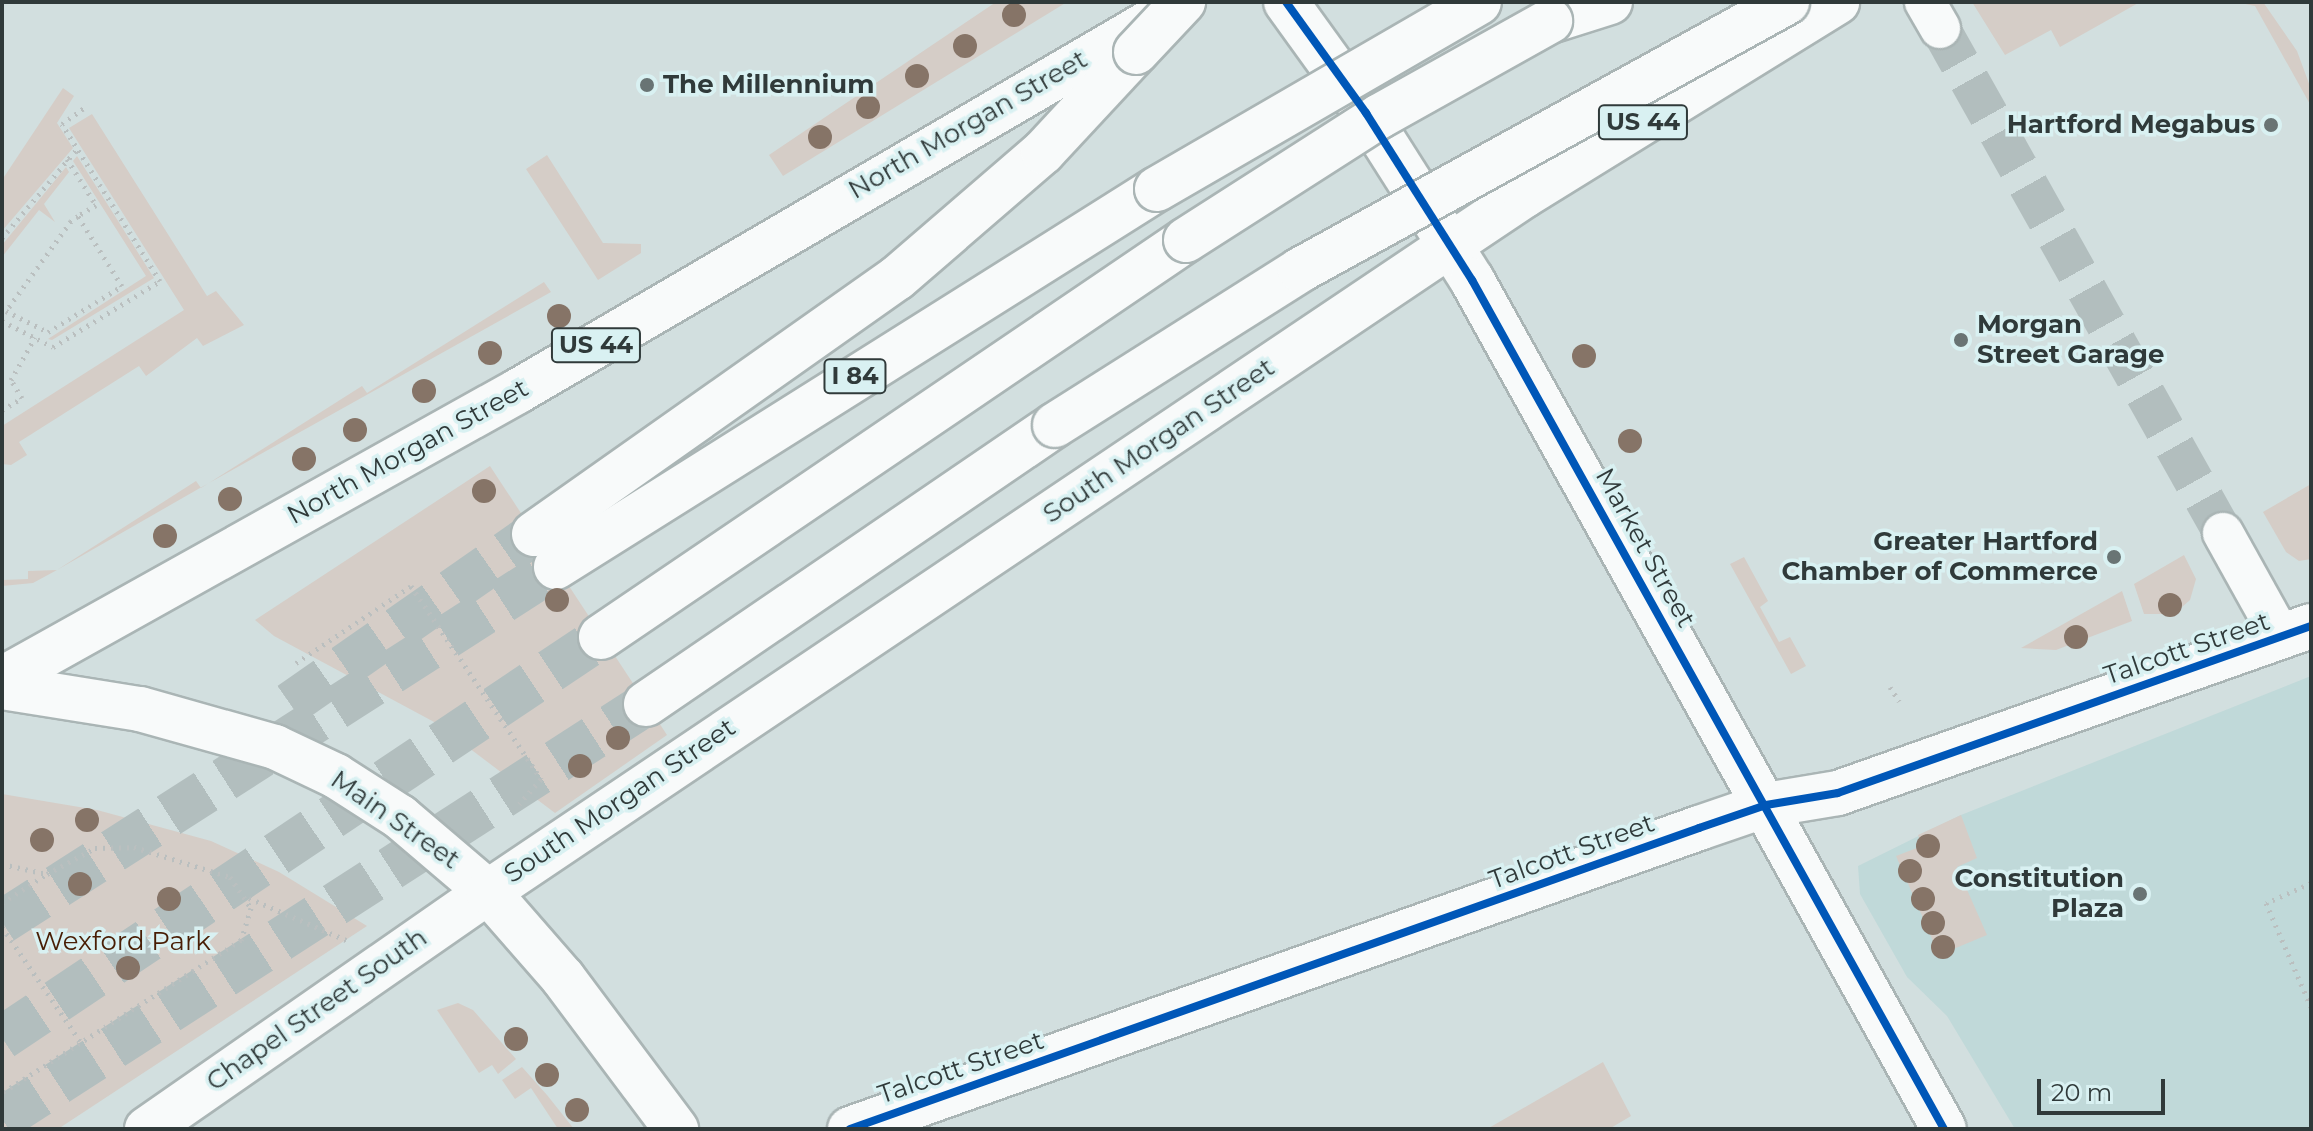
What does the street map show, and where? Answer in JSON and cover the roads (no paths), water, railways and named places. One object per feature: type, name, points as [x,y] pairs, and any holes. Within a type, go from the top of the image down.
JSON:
[{"type":"main road","points":[[1136,52],[1165,2]]},
{"type":"main road","points":[[1136,52],[1184,2]]},
{"type":"main road","name":"North Morgan Street","points":[[2,679],[518,391],[1184,2]]},
{"type":"main road","name":"Market Street","points":[[1286,2],[1366,113],[1451,244],[1944,1129]]},
{"type":"main road","name":"I 84","points":[[1136,52],[1073,123],[897,278],[545,551],[1479,2]]},
{"type":"main road","points":[[1567,12],[1610,2]]},
{"type":"main road","points":[[646,704],[1055,425],[1300,270],[1787,2]]},
{"type":"main road","name":"South Morgan Street","points":[[488,892],[1451,244],[1837,2]]},
{"type":"main road","name":"I 84","points":[[601,637],[1186,240],[1380,116],[1567,12]]},
{"type":"main road","name":"Talcott Street","points":[[850,1129],[1766,805],[1838,793],[2296,632]]},
{"type":"main road","name":"Main Street","points":[[2,687],[153,712],[275,747],[346,781],[400,817],[488,892],[563,978],[676,1129]]},
{"type":"main road","name":"Chapel Street South","points":[[147,1129],[488,892]]},
{"type":"street","points":[[2223,533],[2296,632]]},
{"type":"tunnel","points":[[1940,28],[2223,533]]},
{"type":"tunnel","points":[[290,704],[534,534]]},
{"type":"tunnel","points":[[2,922],[556,567]]},
{"type":"tunnel","points":[[2,1038],[601,637]]},
{"type":"tunnel","points":[[2,1119],[646,704]]},
{"type":"place","name":"The Millennium","points":[[647,85]]},
{"type":"place","name":"Hartford Megabus","points":[[2271,125]]},
{"type":"place","name":"Morgan Street Garage","points":[[1961,340]]},
{"type":"place","name":"Greater Hartford Chamber of Commerce","points":[[2114,557]]},
{"type":"place","name":"Constitution Plaza","points":[[2140,894]]},
{"type":"park label","name":"Wexford Park","points":[[123,942]]}]
